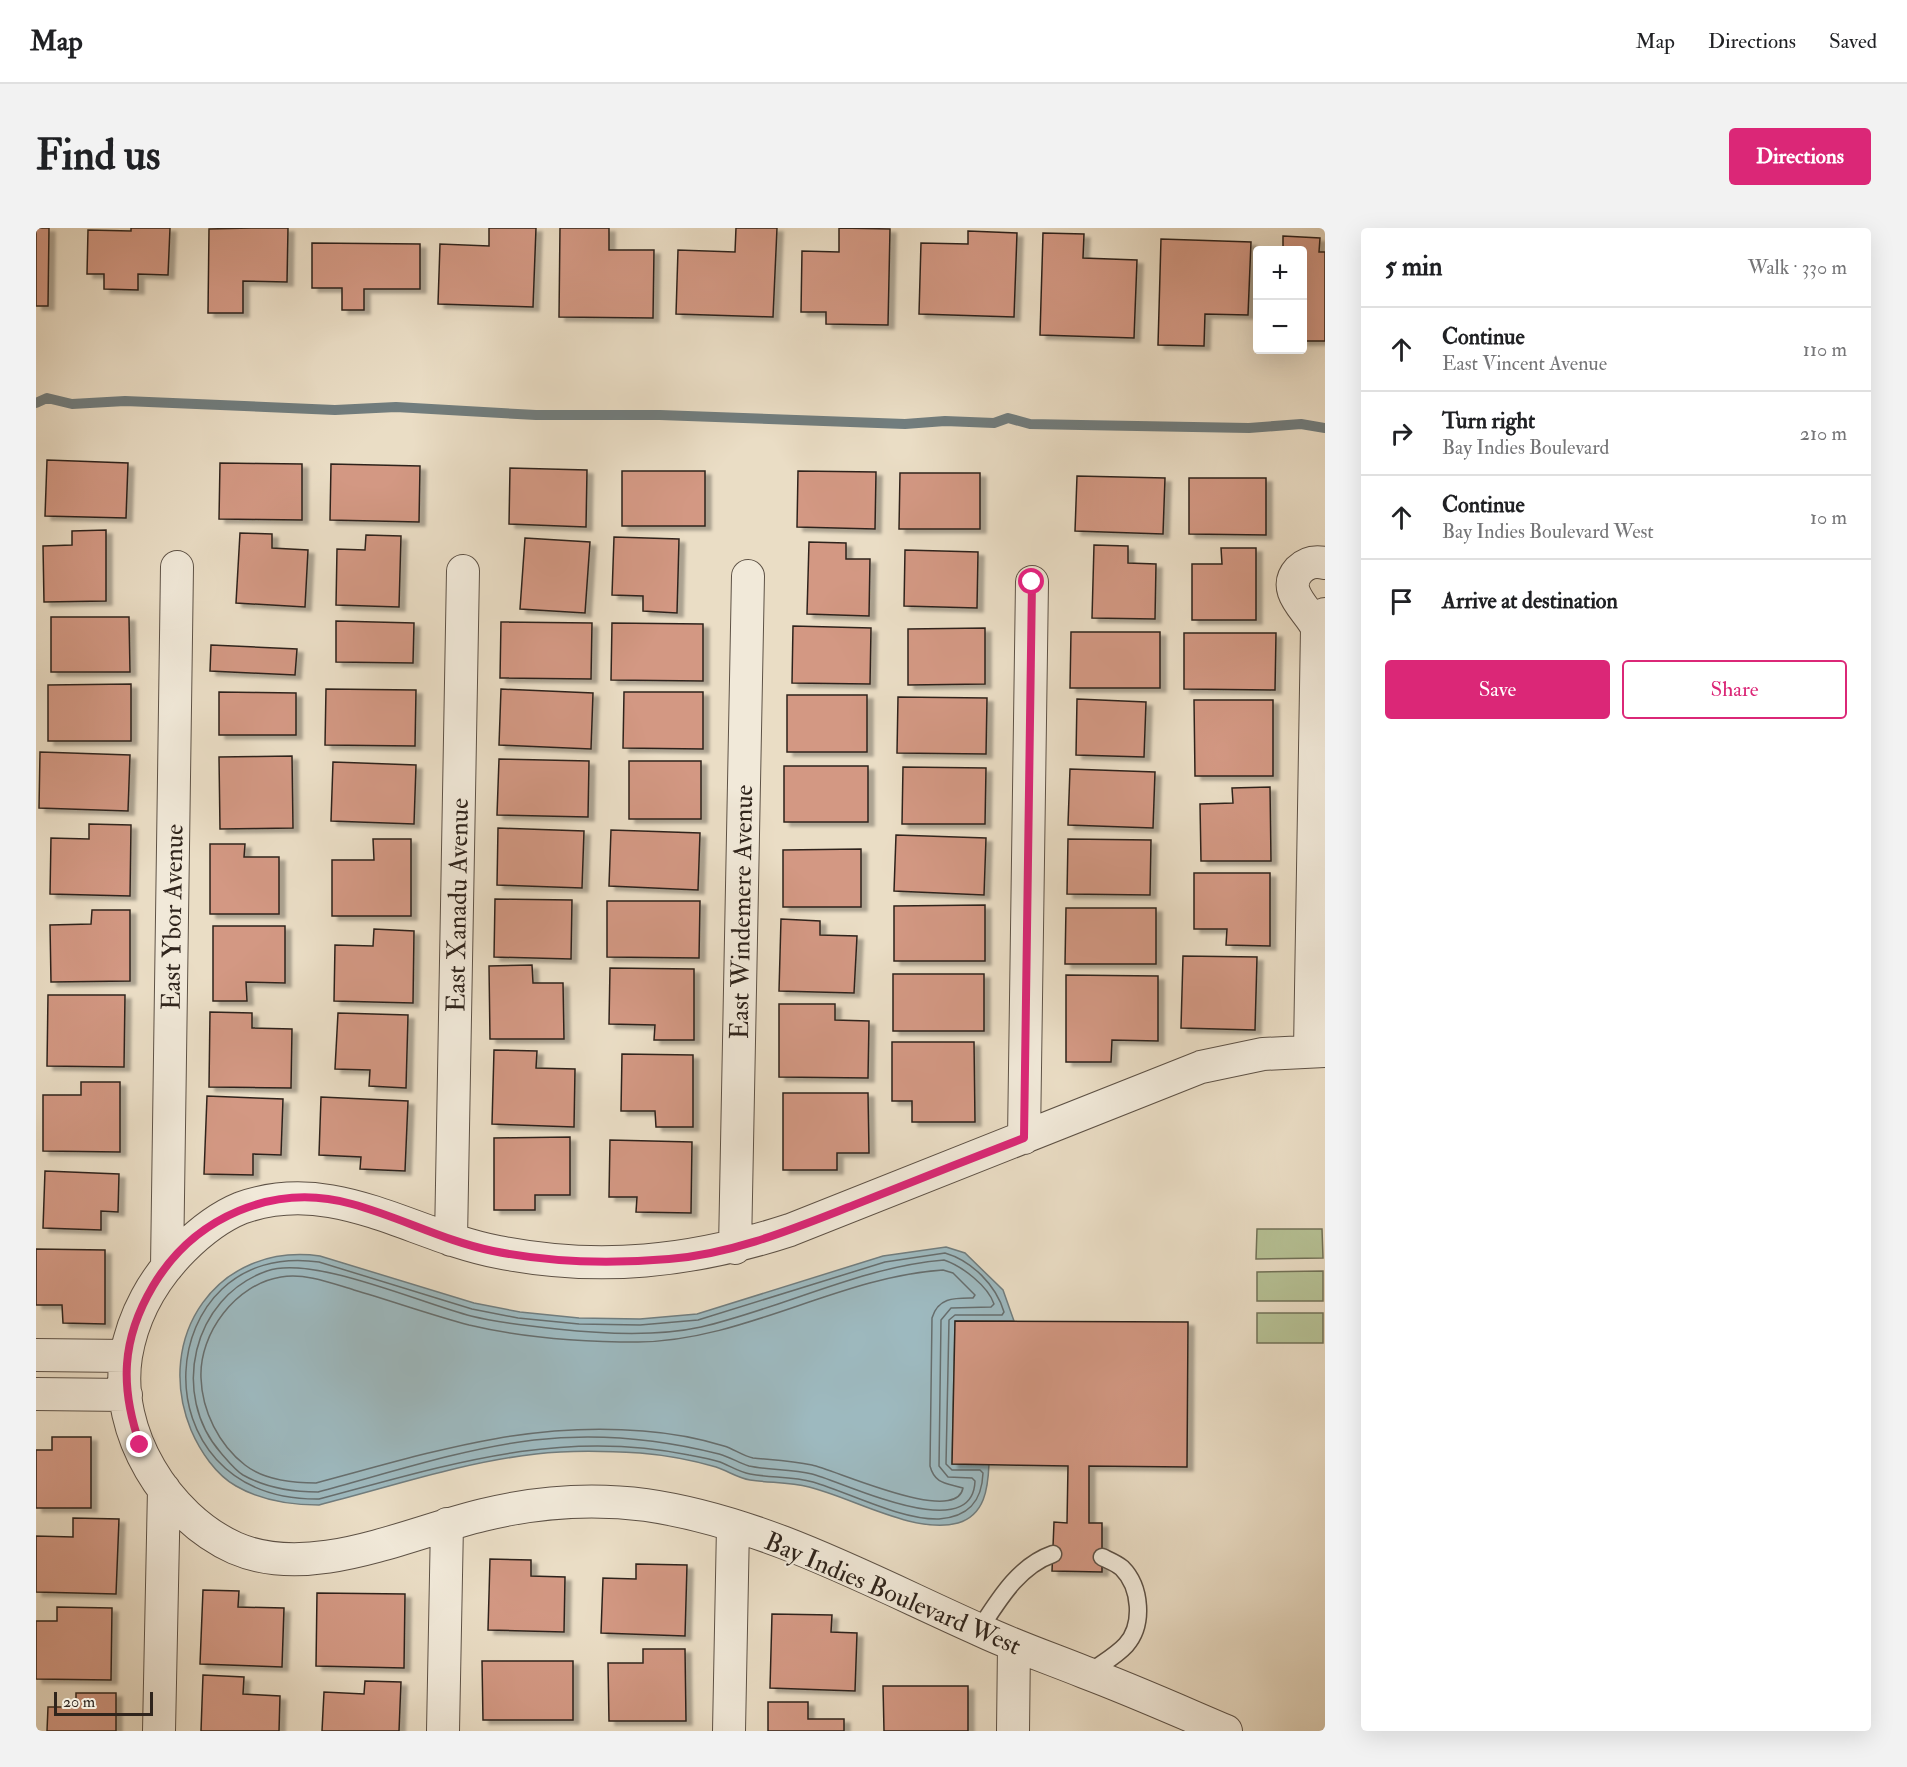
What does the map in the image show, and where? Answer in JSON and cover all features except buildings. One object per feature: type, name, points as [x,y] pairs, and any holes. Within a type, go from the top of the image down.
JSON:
[{"type":"street","points":[[126,1375],[134,1326],[147,1296],[167,1267],[188,1244],[227,1214],[280,1199],[328,1199],[353,1204],[451,1240],[536,1259],[587,1262],[674,1259],[735,1248],[790,1230],[1201,1067],[1233,1059],[1317,1050],[1321,621],[1311,615],[1294,596],[1293,580],[1296,573],[1308,563],[1325,563]]},
{"type":"street","name":"East Ybor Avenue","points":[[167,1267],[177,567]]},
{"type":"street","name":"East Xanadu Avenue","points":[[451,1240],[463,571]]},
{"type":"street","name":"East Windemere Avenue","points":[[735,1248],[748,576]]},
{"type":"street","points":[[1024,1138],[1032,582]]},
{"type":"street","points":[[36,1355],[126,1375]]},
{"type":"street","points":[[36,1394],[126,1375]]},
{"type":"street","name":"Bay Indies Boulevard West","points":[[126,1375],[140,1445],[152,1472],[164,1490],[207,1533],[241,1550],[273,1559],[318,1559],[518,1507],[600,1502],[688,1512],[824,1558],[1014,1646],[1089,1673],[1226,1731]]},
{"type":"street","points":[[159,1731],[164,1490]]},
{"type":"street","points":[[443,1731],[447,1524]]},
{"type":"street","points":[[729,1731],[733,1526]]},
{"type":"street","points":[[1013,1731],[1014,1646]]},
{"type":"lane","points":[[979,1630],[1020,1575],[1031,1565],[1053,1554]]},
{"type":"lane","points":[[1089,1673],[1126,1644],[1137,1624],[1137,1595],[1131,1581],[1122,1568],[1102,1557]]},
{"type":"green space","points":[[1257,1229],[1322,1229],[1323,1258],[1256,1259]]},
{"type":"green space","points":[[1323,1271],[1323,1301],[1257,1301],[1257,1272]]},
{"type":"green space","points":[[1257,1313],[1323,1313],[1323,1343],[1257,1343]]},
{"type":"water","points":[[946,1247],[965,1253],[1003,1290],[1014,1321],[955,1321],[952,1464],[989,1464],[988,1482],[983,1500],[974,1514],[958,1523],[922,1524],[903,1520],[809,1487],[746,1479],[716,1467],[678,1458],[588,1451],[536,1454],[481,1463],[319,1505],[287,1503],[266,1499],[246,1491],[215,1469],[191,1430],[181,1395],[181,1362],[188,1330],[203,1303],[224,1280],[251,1264],[283,1256],[320,1256],[474,1303],[520,1312],[579,1318],[640,1319],[697,1314],[883,1256]]},
{"type":"waterway","points":[[36,403],[47,398],[72,404],[125,401],[335,410],[396,407],[536,415],[660,415],[905,424],[945,421],[994,423],[1008,418],[1030,424],[1249,428],[1301,424],[1325,428]]},
{"type":"route","points":[[140,1445],[130,1418],[125,1374],[126,1356],[134,1326],[147,1296],[167,1267],[188,1244],[227,1214],[248,1206],[280,1199],[328,1199],[353,1204],[451,1240],[491,1251],[536,1259],[629,1262],[674,1259],[735,1248],[790,1230],[1024,1138],[1032,582]]}]
